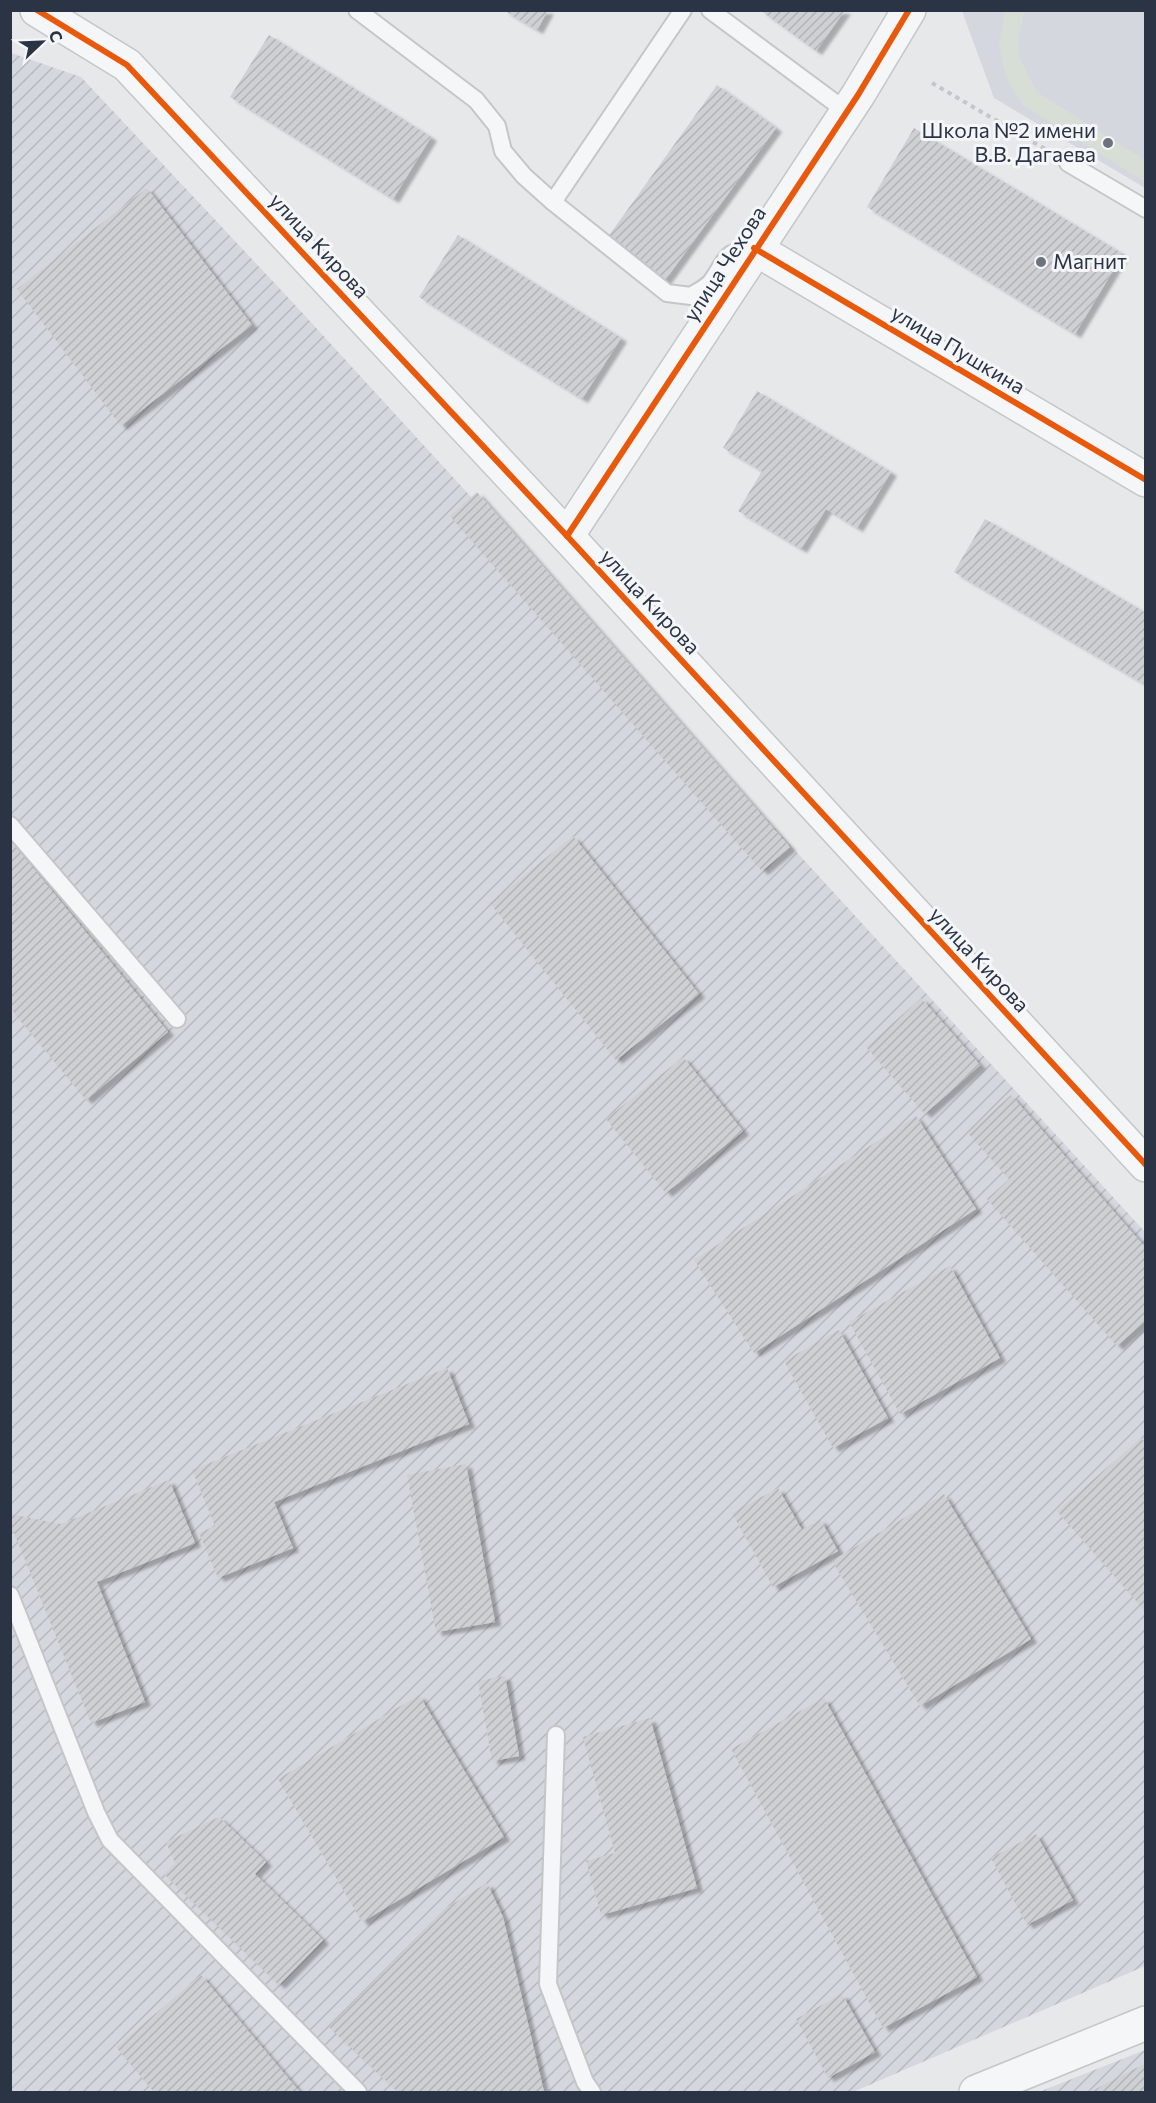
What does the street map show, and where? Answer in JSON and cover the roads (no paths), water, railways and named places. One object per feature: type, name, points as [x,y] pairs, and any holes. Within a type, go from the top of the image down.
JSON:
[{"type":"street","name":"улица Кирова","points":[[37,10],[128,65],[567,536],[1146,1165]]},
{"type":"street","name":"улица Чехова","points":[[567,536],[846,111],[909,10]]},
{"type":"street","name":"улица Пушкина","points":[[754,248],[1146,480]]},
{"type":"street","points":[[976,2092],[1146,2023]]},
{"type":"lane","points":[[357,10],[476,100],[497,126],[503,151],[524,176],[552,202],[668,293],[690,296],[710,284],[722,262],[735,250],[754,248]]},
{"type":"lane","points":[[552,202],[683,10]]},
{"type":"lane","points":[[710,10],[846,111]]},
{"type":"lane","points":[[1068,163],[1146,209]]},
{"type":"lane","points":[[10,825],[177,1020]]},
{"type":"lane","points":[[10,1595],[96,1812],[110,1840],[358,2092]]},
{"type":"lane","points":[[556,1735],[548,1984],[585,2082],[592,2092]]},
{"type":"place","name":"Школа №2 имени В.В. Дагаева","points":[[1108,143]]},
{"type":"place","name":"Магнит","points":[[1041,262]]}]
